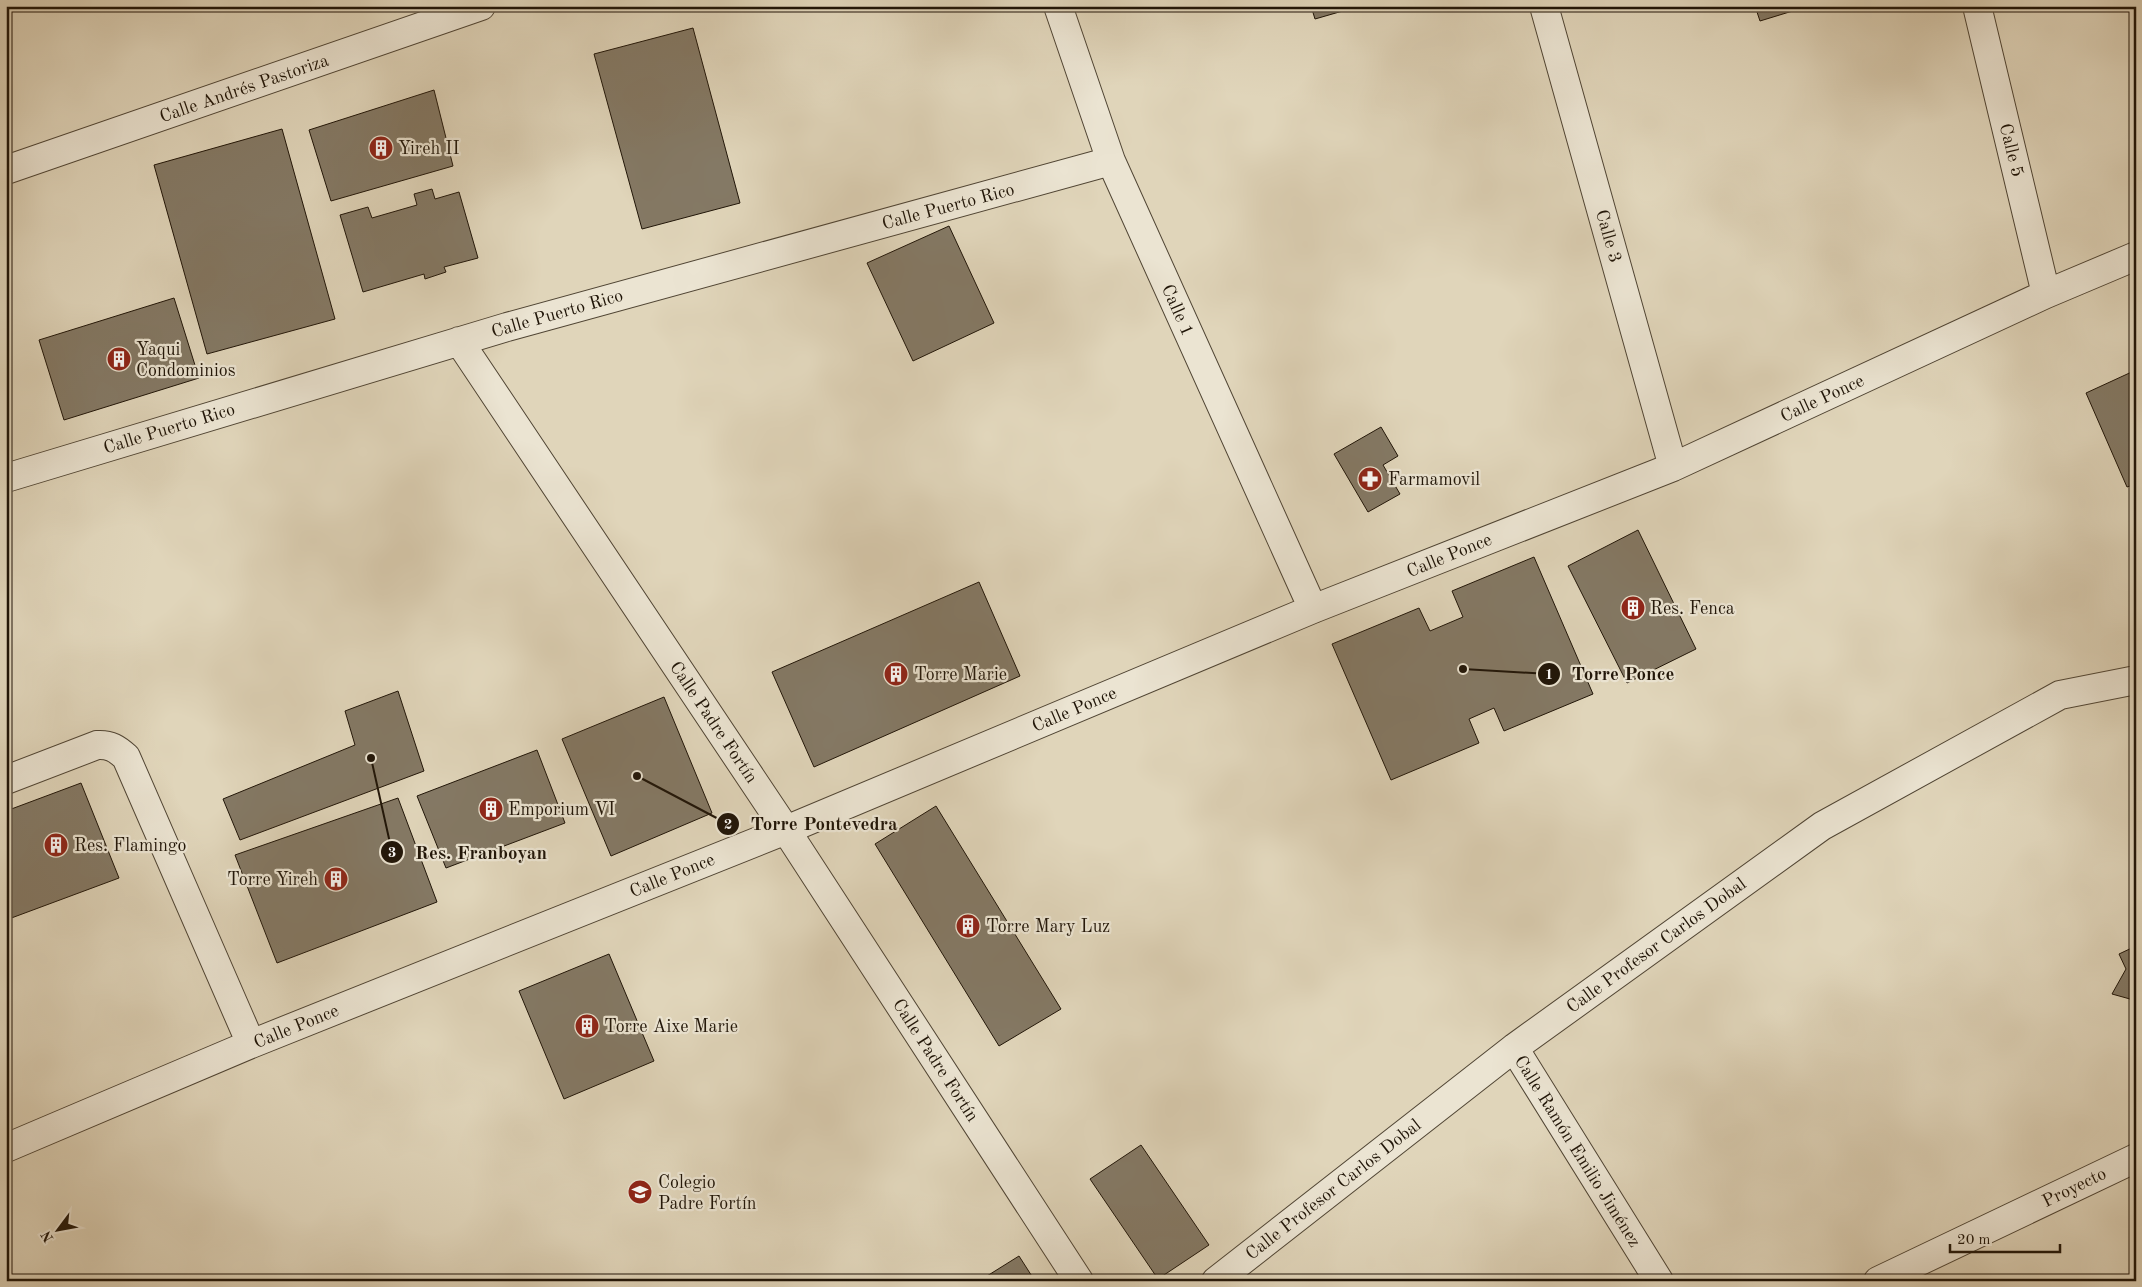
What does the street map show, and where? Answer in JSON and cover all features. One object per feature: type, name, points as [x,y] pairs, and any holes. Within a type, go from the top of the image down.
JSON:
[{"type":"street","name":"Calle Andrés Pastoriza","points":[[6,170],[481,6]]},
{"type":"street","name":"Calle 1","points":[[1058,6],[1111,161],[1312,609]]},
{"type":"street","name":"Calle 3","points":[[1544,6],[1674,467]]},
{"type":"street","name":"Calle 5","points":[[1977,6],[2046,294]]},
{"type":"street","name":"Calle Puerto Rico","points":[[6,478],[460,341],[1111,161]]},
{"type":"street","name":"Calle Ponce","points":[[6,1148],[251,1044],[786,830],[1312,609],[1674,467],[2046,294],[2136,256]]},
{"type":"street","name":"Calle Padre Fortín","points":[[460,341],[786,830],[1079,1281]]},
{"type":"street","name":"Calle Profesor Carlos Dobal","points":[[1216,1281],[1514,1048],[1822,826],[2060,695],[2136,680]]},
{"type":"street","points":[[6,780],[97,745],[106,744],[117,749],[126,757],[251,1044]]},
{"type":"street","name":"Calle Ramón Emilio Jiménez","points":[[1514,1048],[1659,1281]]},
{"type":"street","name":"Proyecto","points":[[1878,1281],[2136,1158]]},
{"type":"building","points":[[1311,6],[1360,6],[1315,19]]},
{"type":"building","points":[[1755,6],[1809,6],[1760,21]]},
{"type":"building","points":[[693,28],[740,203],[642,229],[594,54]]},
{"type":"building","name":"Yireh II","points":[[434,90],[453,166],[331,201],[309,130]]},
{"type":"building","points":[[282,129],[335,319],[207,354],[154,165]]},
{"type":"building","name":"Yireh II","points":[[432,189],[435,199],[459,192],[478,258],[444,267],[446,272],[425,279],[424,274],[363,292],[340,215],[368,207],[372,218],[417,205],[414,194]]},
{"type":"building","points":[[949,226],[994,323],[913,361],[867,263]]},
{"type":"building","name":"Yaqui Condominios","points":[[174,298],[199,378],[64,420],[39,340]]},
{"type":"building","points":[[2136,370],[2136,484],[2127,487],[2086,393]]},
{"type":"building","name":"Farmamovil","points":[[1381,427],[1398,456],[1383,465],[1400,494],[1368,512],[1334,454]]},
{"type":"building","name":"Res. Fenca","points":[[1638,530],[1696,649],[1627,683],[1568,566]]},
{"type":"building","points":[[1534,557],[1593,694],[1504,731],[1494,708],[1469,719],[1479,743],[1391,780],[1332,644],[1419,608],[1430,631],[1463,617],[1452,591]]},
{"type":"building","name":"Torre Marie","points":[[979,582],[1020,676],[814,767],[772,672]]},
{"type":"building","points":[[398,691],[424,771],[240,840],[223,799],[355,745],[345,711]]},
{"type":"building","points":[[664,697],[712,813],[611,856],[562,739]]},
{"type":"building","name":"Emporium VI","points":[[537,750],[565,823],[446,868],[417,796]]},
{"type":"building","name":"Res. Flamingo","points":[[81,783],[119,878],[6,920],[6,811]]},
{"type":"building","name":"Torre Yireh","points":[[398,798],[437,902],[277,963],[235,855]]},
{"type":"building","name":"Torre Mary Luz","points":[[936,806],[1061,1009],[999,1046],[875,844]]},
{"type":"building","points":[[2136,946],[2136,1011],[2130,999],[2112,994],[2126,969],[2119,954]]},
{"type":"building","name":"Torre Aixe Marie","points":[[609,954],[654,1061],[564,1099],[519,991]]},
{"type":"building","points":[[1141,1145],[1209,1245],[1158,1279],[1090,1179]]},
{"type":"building","points":[[1019,1256],[1035,1281],[979,1281]]},
{"type":"place","name":"Yireh II","points":[[381,148]]},
{"type":"place","name":"Yaqui Condominios","points":[[119,359]]},
{"type":"place","name":"Farmamovil","points":[[1370,479]]},
{"type":"place","name":"Res. Fenca","points":[[1633,608]]},
{"type":"place","name":"Torre Ponce","points":[[1463,669]]},
{"type":"place","name":"Torre Marie","points":[[896,674]]},
{"type":"place","name":"Res. Franboyan","points":[[371,758]]},
{"type":"place","name":"Torre Pontevedra","points":[[637,776]]},
{"type":"place","name":"Emporium VI","points":[[491,809]]},
{"type":"place","name":"Res. Flamingo","points":[[56,845]]},
{"type":"place","name":"Torre Yireh","points":[[336,879]]},
{"type":"place","name":"Torre Mary Luz","points":[[968,926]]},
{"type":"place","name":"Torre Aixe Marie","points":[[587,1026]]},
{"type":"place","name":"Colegio Padre Fortín","points":[[640,1192]]}]
